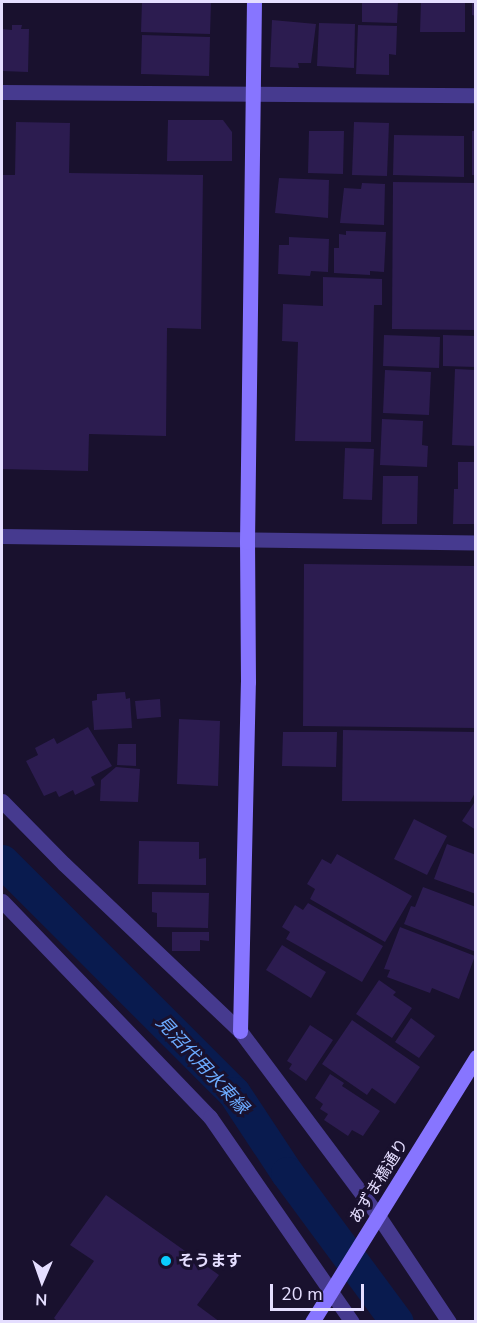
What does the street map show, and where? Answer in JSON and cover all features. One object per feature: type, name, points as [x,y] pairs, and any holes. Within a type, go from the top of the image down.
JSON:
[{"type":"street","points":[[240,1031],[248,682],[247,542],[251,94],[254,2]]},
{"type":"street","points":[[2,92],[476,95]]},
{"type":"street","points":[[2,536],[247,542],[476,543]]},
{"type":"street","points":[[2,801],[63,864],[240,1031],[379,1216],[449,1322]]},
{"type":"street","points":[[2,901],[210,1117],[352,1322]]},
{"type":"street","name":"あずま橋通り","points":[[312,1322],[476,1057]]},
{"type":"building","points":[[142,2],[211,2],[210,34],[141,32]]},
{"type":"building","points":[[362,2],[398,2],[397,23],[362,22]]},
{"type":"building","points":[[421,2],[465,2],[465,32],[420,32]]},
{"type":"building","points":[[472,2],[476,2],[476,16],[472,15]]},
{"type":"building","points":[[272,20],[316,24],[311,63],[298,63],[299,68],[270,67]]},
{"type":"building","points":[[319,23],[355,24],[354,68],[317,66]]},
{"type":"building","points":[[12,25],[22,25],[21,29],[29,29],[28,72],[2,71],[2,29],[12,30]]},
{"type":"building","points":[[358,25],[397,26],[396,55],[389,54],[389,75],[356,74]]},
{"type":"building","points":[[142,35],[210,37],[209,76],[141,74]]},
{"type":"building","points":[[168,120],[223,120],[232,132],[232,161],[167,161]]},
{"type":"building","points":[[16,122],[70,123],[69,173],[203,175],[201,329],[167,328],[166,436],[89,434],[88,471],[2,469],[2,175],[15,175]]},
{"type":"building","points":[[354,122],[389,123],[387,176],[352,175]]},
{"type":"building","points":[[309,131],[344,131],[343,174],[308,173]]},
{"type":"building","points":[[472,131],[476,131],[476,175],[472,175]]},
{"type":"building","points":[[394,135],[464,136],[464,177],[393,175]]},
{"type":"building","points":[[279,178],[329,180],[328,218],[275,213]]},
{"type":"building","points":[[393,182],[476,183],[476,330],[392,329]]},
{"type":"building","points":[[362,183],[385,184],[384,225],[340,223],[344,188],[361,189]]},
{"type":"building","points":[[346,231],[386,232],[384,272],[370,271],[370,275],[334,273],[334,248],[339,248],[339,234],[346,235]]},
{"type":"building","points":[[289,237],[329,239],[328,272],[311,271],[310,276],[278,274],[279,245],[289,245]]},
{"type":"building","points":[[323,277],[382,279],[382,305],[374,305],[371,442],[295,441],[298,342],[282,341],[283,304],[323,306]]},
{"type":"building","points":[[384,335],[440,337],[439,368],[383,366]]},
{"type":"building","points":[[443,335],[476,336],[476,367],[443,366]]},
{"type":"building","points":[[455,369],[476,370],[476,446],[452,445]]},
{"type":"building","points":[[385,370],[431,372],[429,415],[383,413]]},
{"type":"building","points":[[382,419],[423,421],[422,445],[428,446],[427,467],[380,465]]},
{"type":"building","points":[[345,448],[374,449],[372,500],[343,499]]},
{"type":"building","points":[[458,462],[476,462],[476,524],[453,524],[454,489],[458,489]]},
{"type":"building","points":[[383,476],[418,476],[417,524],[382,524]]},
{"type":"building","points":[[304,564],[476,566],[476,728],[303,726]]},
{"type":"building","points":[[125,692],[126,699],[130,698],[132,728],[94,730],[92,701],[97,700],[97,694]]},
{"type":"building","points":[[160,699],[161,717],[137,719],[135,701]]},
{"type":"building","points":[[179,719],[220,721],[218,786],[177,784]]},
{"type":"building","points":[[88,727],[112,766],[91,777],[95,785],[75,795],[73,790],[59,797],[56,791],[44,796],[26,761],[38,755],[35,748],[54,738],[57,744]]},
{"type":"building","points":[[343,730],[476,732],[476,791],[470,802],[342,801]]},
{"type":"building","points":[[283,732],[337,732],[336,767],[282,766]]},
{"type":"building","points":[[118,744],[136,744],[136,766],[117,765]]},
{"type":"building","points":[[116,767],[140,769],[138,802],[100,801],[101,780]]},
{"type":"building","points":[[476,800],[476,830],[462,821]]},
{"type":"building","points":[[414,819],[447,836],[427,875],[394,859]]},
{"type":"building","points":[[139,841],[199,842],[199,859],[206,858],[206,885],[138,884]]},
{"type":"building","points":[[447,844],[476,855],[476,894],[434,879]]},
{"type":"building","points":[[337,854],[412,896],[385,942],[310,899],[315,889],[307,884],[322,859],[331,864]]},
{"type":"building","points":[[423,887],[476,907],[476,952],[404,924],[411,906],[415,907]]},
{"type":"building","points":[[152,892],[209,893],[208,928],[157,927],[157,913],[152,912]]},
{"type":"building","points":[[308,903],[383,946],[362,982],[286,939],[290,932],[282,927],[295,905],[303,910]]},
{"type":"building","points":[[400,927],[475,956],[459,999],[432,988],[430,993],[387,977],[390,970],[384,969]]},
{"type":"building","points":[[172,932],[209,932],[209,941],[200,940],[200,951],[172,951]]},
{"type":"building","points":[[282,945],[326,972],[311,998],[266,970]]},
{"type":"building","points":[[379,980],[396,992],[393,995],[412,1008],[392,1038],[356,1014]]},
{"type":"building","points":[[411,1018],[435,1036],[419,1058],[395,1042]]},
{"type":"building","points":[[352,1020],[420,1067],[395,1104],[372,1088],[367,1095],[322,1064]]},
{"type":"building","points":[[310,1025],[333,1040],[306,1081],[289,1069],[292,1064],[287,1061]]},
{"type":"building","points":[[330,1074],[344,1083],[342,1086],[380,1111],[363,1136],[352,1130],[348,1136],[324,1120],[328,1114],[320,1109],[323,1104],[315,1098]]},
{"type":"building","points":[[106,1195],[219,1275],[197,1305],[220,1322],[58,1322],[54,1318],[94,1261],[70,1245]]},
{"type":"waterway","name":"見沼代用水東縁","points":[[2,861],[234,1093],[287,1173],[397,1322]]},
{"type":"place","name":"そうます","points":[[166,1261]]}]
